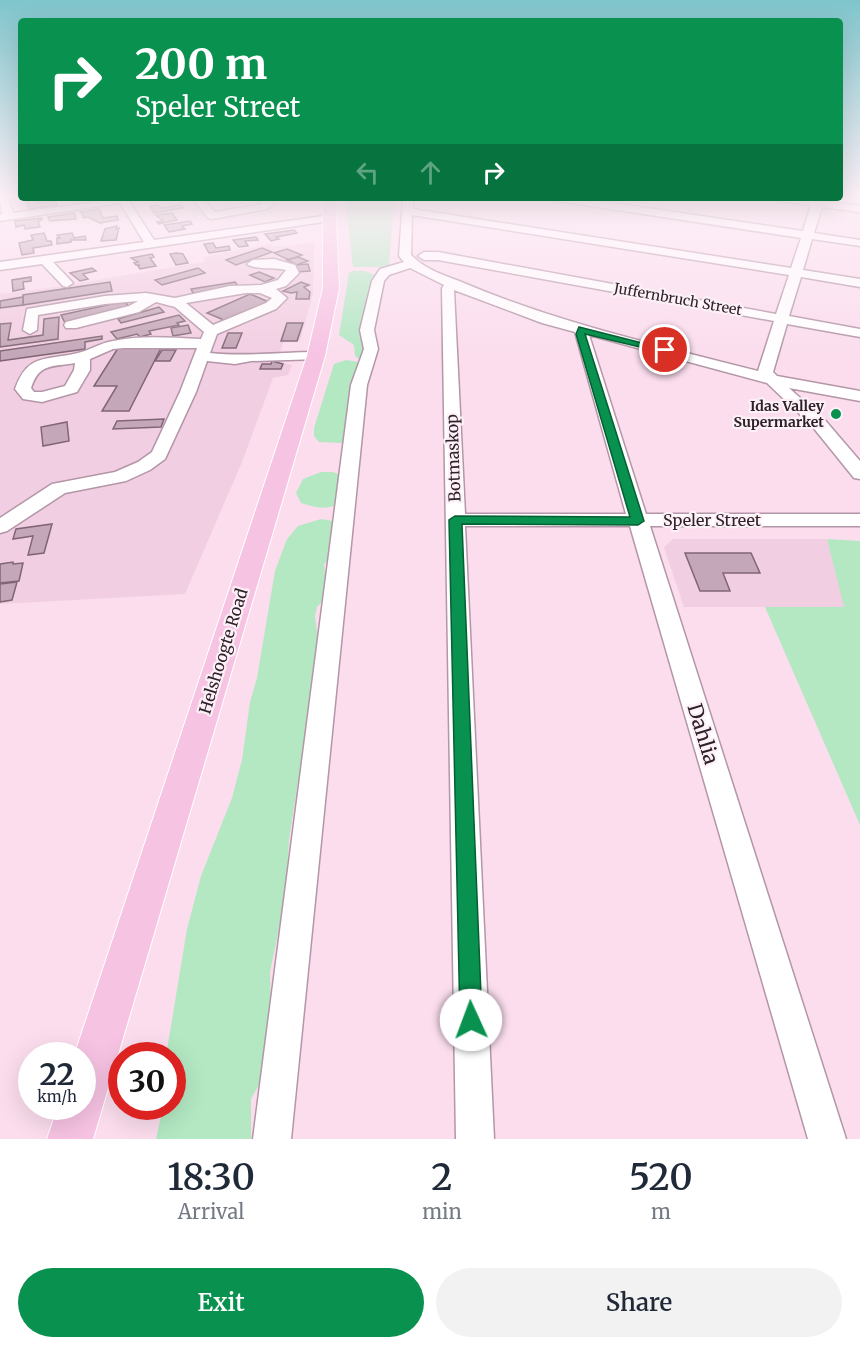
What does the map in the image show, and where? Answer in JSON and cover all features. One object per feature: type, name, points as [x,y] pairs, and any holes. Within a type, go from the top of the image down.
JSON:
[{"type":"main road","name":"Helshoogte Road","points":[[96,1054],[316,356],[331,288],[330,249]]},
{"type":"main road","points":[[70,1139],[76,1120]]},
{"type":"street","points":[[0,266],[117,249]]},
{"type":"street","points":[[405,249],[405,256],[418,260],[455,284],[519,311],[772,380],[860,396]]},
{"type":"street","points":[[661,249],[860,283]]},
{"type":"street","points":[[802,249],[765,372],[803,408],[860,474]]},
{"type":"street","name":"Juffernbruch Street","points":[[418,260],[438,256],[860,333]]},
{"type":"street","points":[[45,260],[67,283]]},
{"type":"street","points":[[272,1139],[359,385],[371,349],[367,330],[378,281],[384,272],[418,260]]},
{"type":"street","points":[[30,330],[32,312],[121,297],[152,298],[175,302],[231,291],[265,288],[289,279],[293,273],[291,268],[274,263],[253,264]]},
{"type":"street","name":"Botmaskop","points":[[455,284],[448,288],[448,295],[475,1139]]},
{"type":"street","points":[[0,527],[59,489],[120,477],[144,466],[159,455],[207,347],[275,304],[280,297],[265,288]]},
{"type":"street","points":[[71,325],[134,309],[152,298]]},
{"type":"street","points":[[175,302],[215,359],[316,356]]},
{"type":"street","name":"Dahlia","points":[[583,329],[581,334],[827,1139]]},
{"type":"street","points":[[83,357],[100,349],[123,343],[207,347]]},
{"type":"street","name":"Speler Street","points":[[455,520],[860,520]]},
{"type":"shaded area","points":[[243,249],[314,249],[313,294],[300,341],[284,341],[277,361],[292,365],[288,375],[273,378],[242,462],[185,594],[0,604],[0,294],[204,262],[203,257]]},
{"type":"shaded area","points":[[673,539],[827,539],[845,607],[684,607],[664,547]]},
{"type":"green space","points":[[351,249],[390,249],[389,267],[353,267]]},
{"type":"green space","points":[[365,271],[375,275],[376,281],[364,357],[359,359],[355,356],[354,345],[339,335],[349,273]]},
{"type":"green space","points":[[346,360],[360,362],[349,440],[341,443],[319,442],[314,436],[314,428],[334,364]]},
{"type":"green space","points":[[321,472],[341,475],[343,501],[322,508],[301,503],[296,493],[303,479]]},
{"type":"green space","points":[[321,519],[333,521],[338,540],[336,550],[324,564],[327,590],[325,599],[317,607],[315,616],[320,655],[308,754],[298,781],[289,840],[285,900],[270,972],[272,1062],[251,1099],[251,1139],[156,1139],[160,1120],[186,1120],[186,1042],[168,1042],[187,929],[201,876],[232,798],[242,760],[250,702],[257,678],[275,571],[287,539],[298,526]]},
{"type":"green space","points":[[827,539],[860,541],[860,825],[765,607],[844,607]]},
{"type":"building","points":[[21,249],[33,249],[34,253],[22,255]]},
{"type":"building","points":[[207,249],[230,250],[209,253]]},
{"type":"building","points":[[259,249],[272,252],[236,265],[226,260]]},
{"type":"building","points":[[287,249],[302,255],[289,260],[274,253]]},
{"type":"building","points":[[152,254],[154,257],[150,258],[156,266],[140,269],[138,266],[140,265],[134,263],[138,262],[131,258]]},
{"type":"building","points":[[170,254],[183,254],[188,263],[176,265]]},
{"type":"building","points":[[298,257],[308,261],[297,265],[287,260]]},
{"type":"building","points":[[308,264],[310,271],[296,272],[295,265]]},
{"type":"building","points":[[92,268],[96,271],[83,274],[88,279],[80,281],[70,273]]},
{"type":"building","points":[[198,268],[205,273],[162,285],[155,280]]},
{"type":"building","points":[[259,272],[274,278],[265,282],[250,275]]},
{"type":"building","points":[[31,277],[31,281],[23,282],[24,289],[13,291],[12,280]]},
{"type":"building","points":[[110,282],[112,291],[23,305],[23,295]]},
{"type":"building","points":[[235,282],[239,287],[194,295],[191,289]]},
{"type":"building","points":[[301,282],[309,285],[304,287],[310,292],[309,299],[296,299],[297,292],[283,291]]},
{"type":"building","points":[[250,294],[269,302],[226,321],[207,313]]},
{"type":"building","points":[[23,297],[23,305],[0,308],[0,301]]},
{"type":"building","points":[[125,301],[130,309],[65,323],[61,315]]},
{"type":"building","points":[[159,307],[164,312],[121,323],[118,319]]},
{"type":"building","points":[[179,315],[185,321],[177,323],[179,325],[149,331],[151,334],[140,337],[137,334],[117,339],[111,332]]},
{"type":"building","points":[[59,317],[58,339],[0,347],[0,324],[11,323],[8,340],[43,335],[44,319]]},
{"type":"building","points":[[287,323],[303,323],[297,341],[281,341]]},
{"type":"building","points":[[188,325],[191,333],[173,336],[171,328]]},
{"type":"building","points":[[228,333],[242,333],[236,348],[222,348]]},
{"type":"building","points":[[102,336],[102,339],[85,342],[85,349],[0,361],[0,351]]},
{"type":"building","points":[[120,345],[162,346],[129,411],[102,411],[117,386],[94,386]]},
{"type":"building","points":[[162,350],[176,350],[170,361],[155,361]]},
{"type":"building","points":[[272,361],[283,364],[281,369],[260,369],[262,364],[271,364]]},
{"type":"building","points":[[164,419],[161,427],[113,429],[117,421]]},
{"type":"building","points":[[67,422],[69,441],[43,446],[41,427]]},
{"type":"building","points":[[52,524],[44,553],[28,555],[33,536],[13,539],[16,529]]},
{"type":"building","points":[[685,553],[751,553],[760,573],[723,573],[730,591],[700,591]]},
{"type":"building","points":[[13,562],[13,564],[23,563],[19,581],[0,583],[0,564]]},
{"type":"building","points":[[17,582],[12,600],[0,602],[0,584]]},
{"type":"place","name":"Idas Valley Supermarket","points":[[836,414]]},
{"type":"route","points":[[471,1020],[455,520],[638,521],[581,334],[583,329],[665,350]]}]
